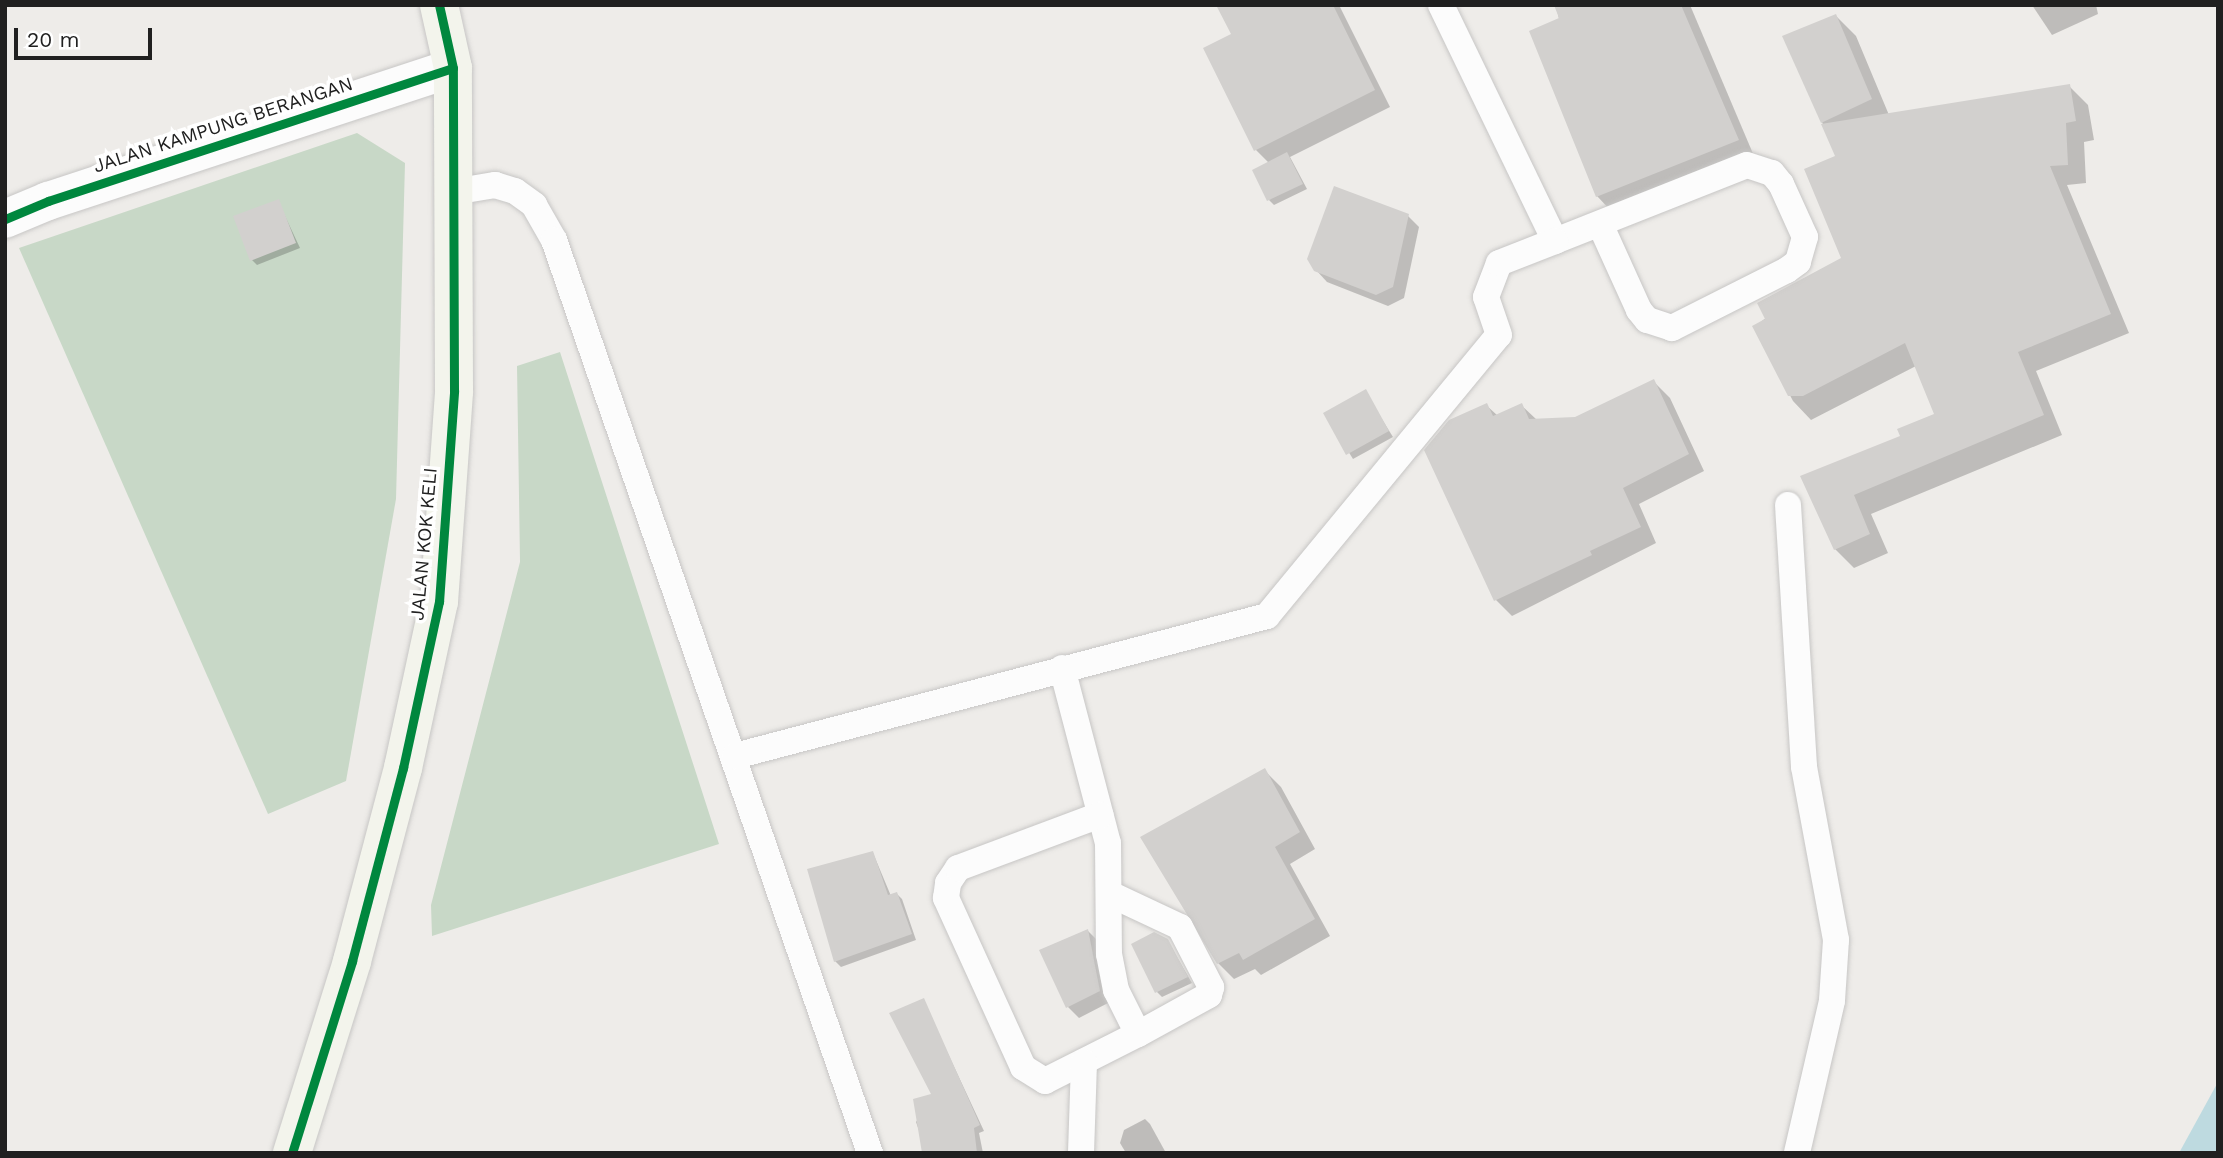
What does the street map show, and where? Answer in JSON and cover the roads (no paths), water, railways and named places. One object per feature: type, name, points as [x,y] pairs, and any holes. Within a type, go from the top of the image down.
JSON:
[{"type":"street","name":"JALAN KOK KELI","points":[[292,1153],[352,961],[403,768],[439,602],[454,391],[453,68],[439,5]]},
{"type":"street","name":"JALAN KAMPUNG BERANGAN","points":[[5,219],[48,201],[453,68]]},
{"type":"lane","points":[[1441,5],[1555,241]]},
{"type":"lane","points":[[735,756],[1267,616],[1499,335],[1486,297],[1499,263],[1747,165],[1772,173],[1781,184],[1805,237],[1798,262],[1787,270],[1672,328],[1647,320],[1639,310],[1600,224]]},
{"type":"lane","points":[[453,192],[495,185],[515,191],[534,205],[554,240],[735,756],[870,1153]]},
{"type":"lane","points":[[1788,505],[1804,766],[1836,940],[1832,1001],[1797,1153]]},
{"type":"lane","points":[[1062,668],[1108,843],[1109,954],[1116,990],[1138,1034]]},
{"type":"lane","points":[[1100,816],[958,868],[947,884],[946,898],[1023,1066],[1045,1081],[1209,995],[1211,987],[1180,927],[1110,894]]},
{"type":"lane","points":[[1081,1153],[1084,1062]]},
{"type":"water","points":[[2218,1082],[2218,1153],[2179,1153]]}]
